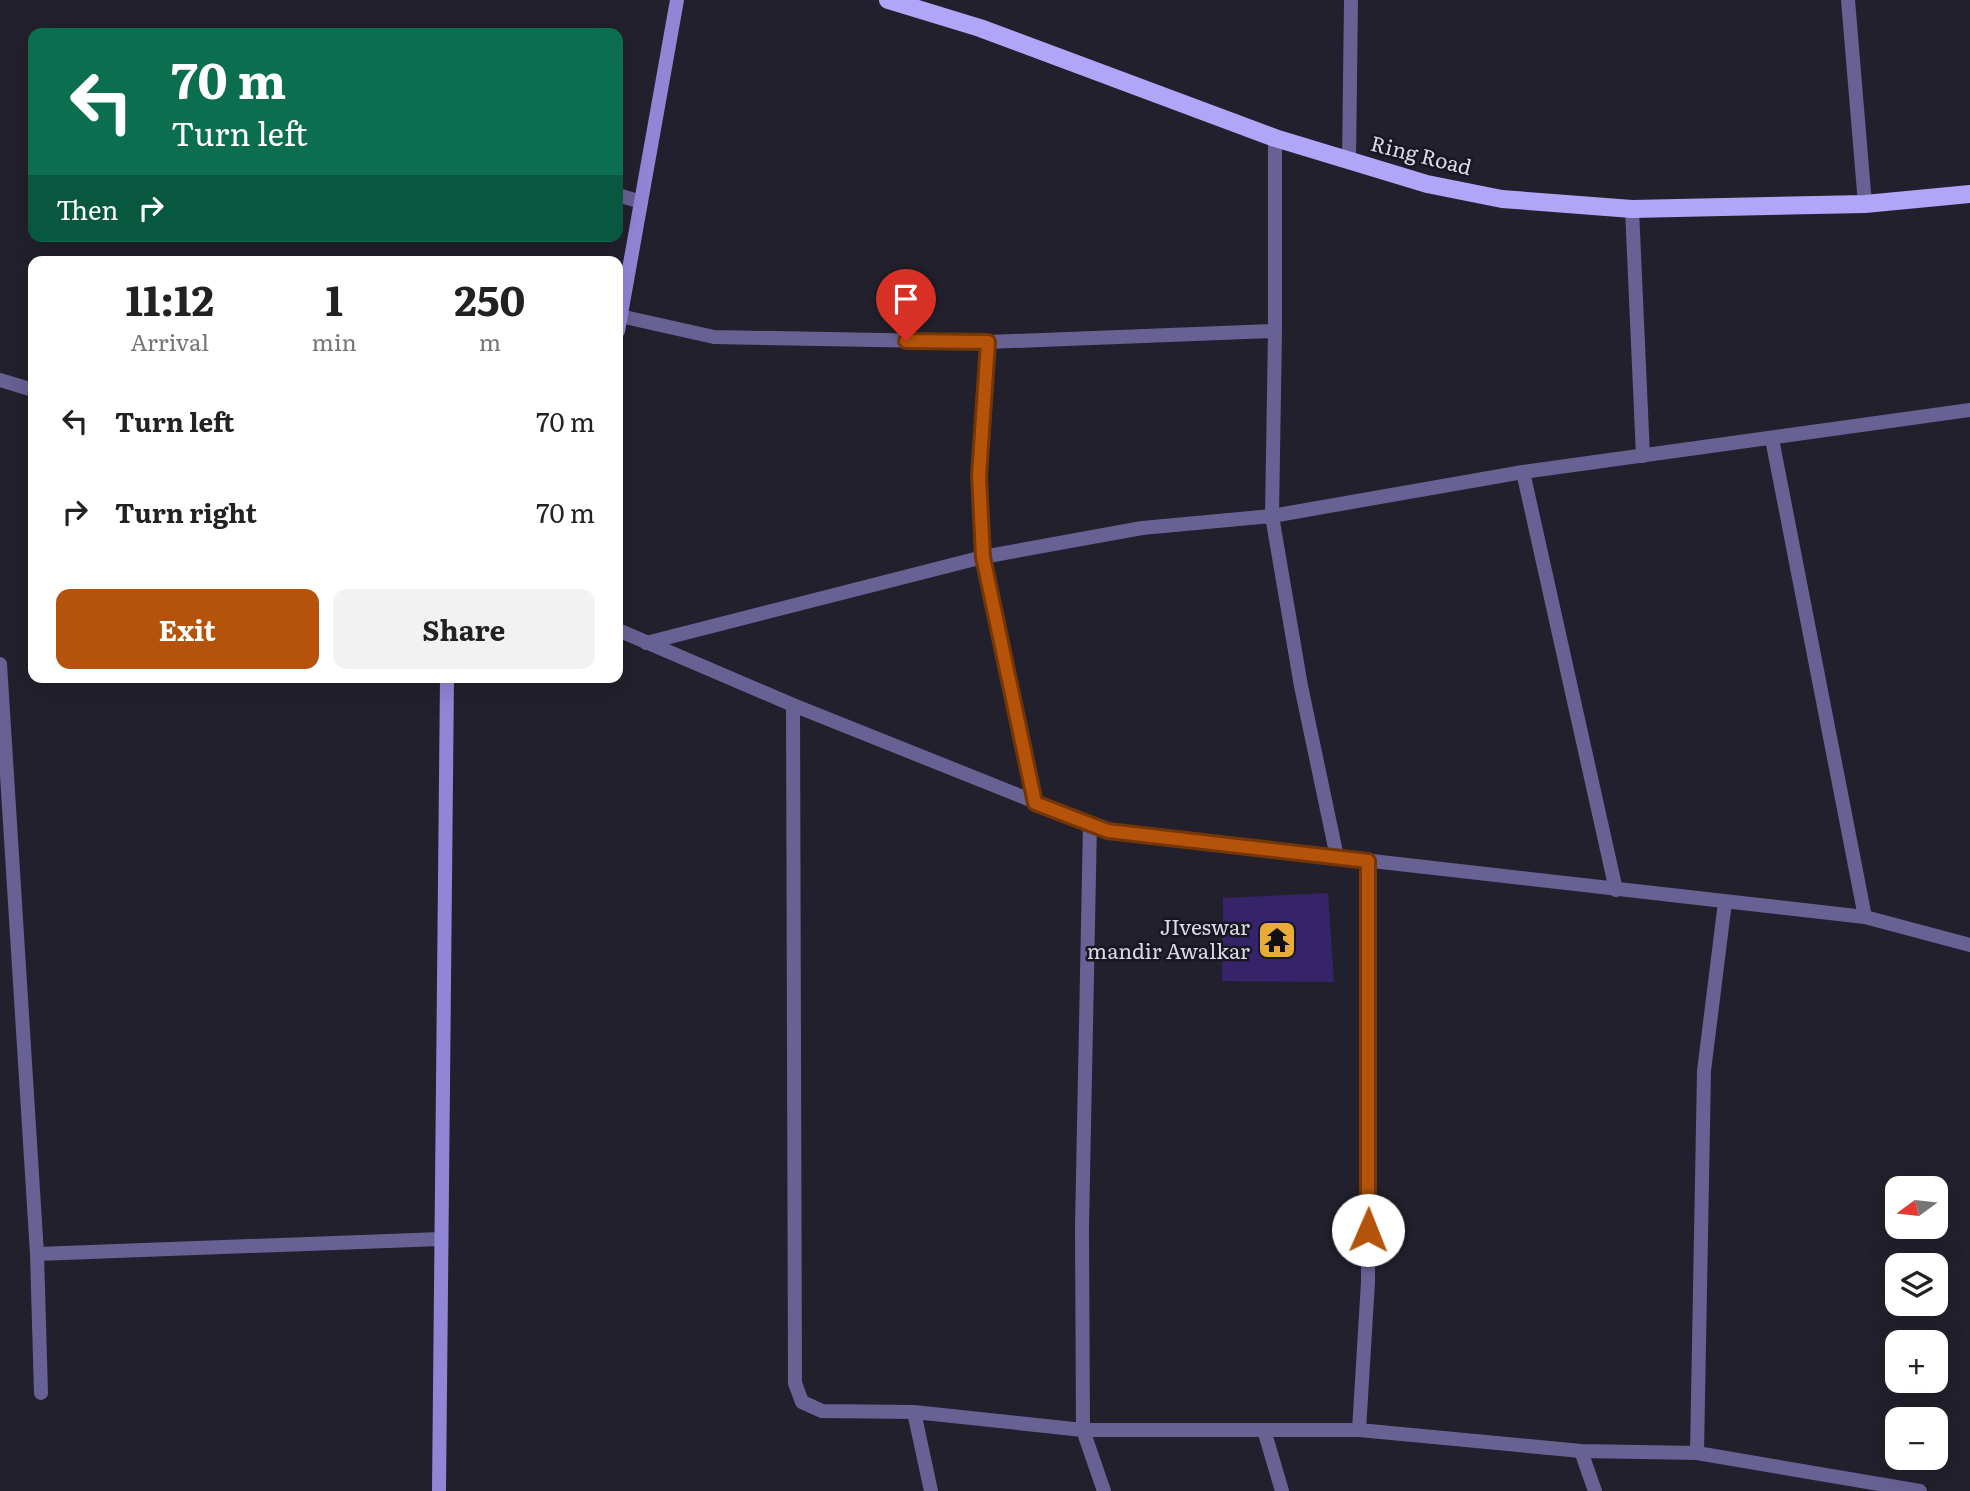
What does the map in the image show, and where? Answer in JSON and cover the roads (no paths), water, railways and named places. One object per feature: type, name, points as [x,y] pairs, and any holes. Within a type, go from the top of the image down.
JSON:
[{"type":"main road","name":"Ring Road","points":[[888,0],[980,28],[1275,138],[1427,184],[1502,199],[1632,209],[1865,204],[1970,194]]},
{"type":"street","points":[[623,300],[677,0]]},
{"type":"street","points":[[1349,160],[1351,0]]},
{"type":"street","points":[[1849,0],[1865,204]]},
{"type":"street","points":[[1275,138],[1272,516],[1301,686],[1337,857]]},
{"type":"street","points":[[623,197],[640,202]]},
{"type":"street","points":[[1632,209],[1643,456]]},
{"type":"street","points":[[623,324],[714,337],[988,342],[1275,331]]},
{"type":"street","points":[[988,342],[979,476],[983,557],[1035,803]]},
{"type":"street","points":[[0,380],[28,388]]},
{"type":"street","points":[[646,643],[983,557],[1142,528],[1272,516],[1523,472],[1970,410]]},
{"type":"street","points":[[1772,439],[1865,918]]},
{"type":"street","points":[[1523,472],[1616,890]]},
{"type":"street","points":[[623,632],[793,705],[1108,831],[1865,918],[1970,945]]},
{"type":"street","points":[[0,664],[37,1254],[41,1393]]},
{"type":"street","points":[[439,1491],[447,683]]},
{"type":"street","points":[[793,705],[795,1383],[802,1402],[822,1411],[914,1412],[1083,1430],[1359,1430],[1581,1451],[1698,1453],[1920,1491]]},
{"type":"street","points":[[1090,823],[1082,1227],[1083,1430],[1104,1491]]},
{"type":"street","points":[[1359,1430],[1368,1282],[1368,861]]},
{"type":"street","points":[[1698,1453],[1704,1071],[1725,902]]},
{"type":"street","points":[[37,1254],[441,1239]]},
{"type":"street","points":[[914,1412],[930,1491]]},
{"type":"street","points":[[1264,1430],[1282,1491]]},
{"type":"street","points":[[1581,1451],[1595,1491]]},
{"type":"place","name":"JIveswar mandir Awalkar","points":[[1277,940]]}]
